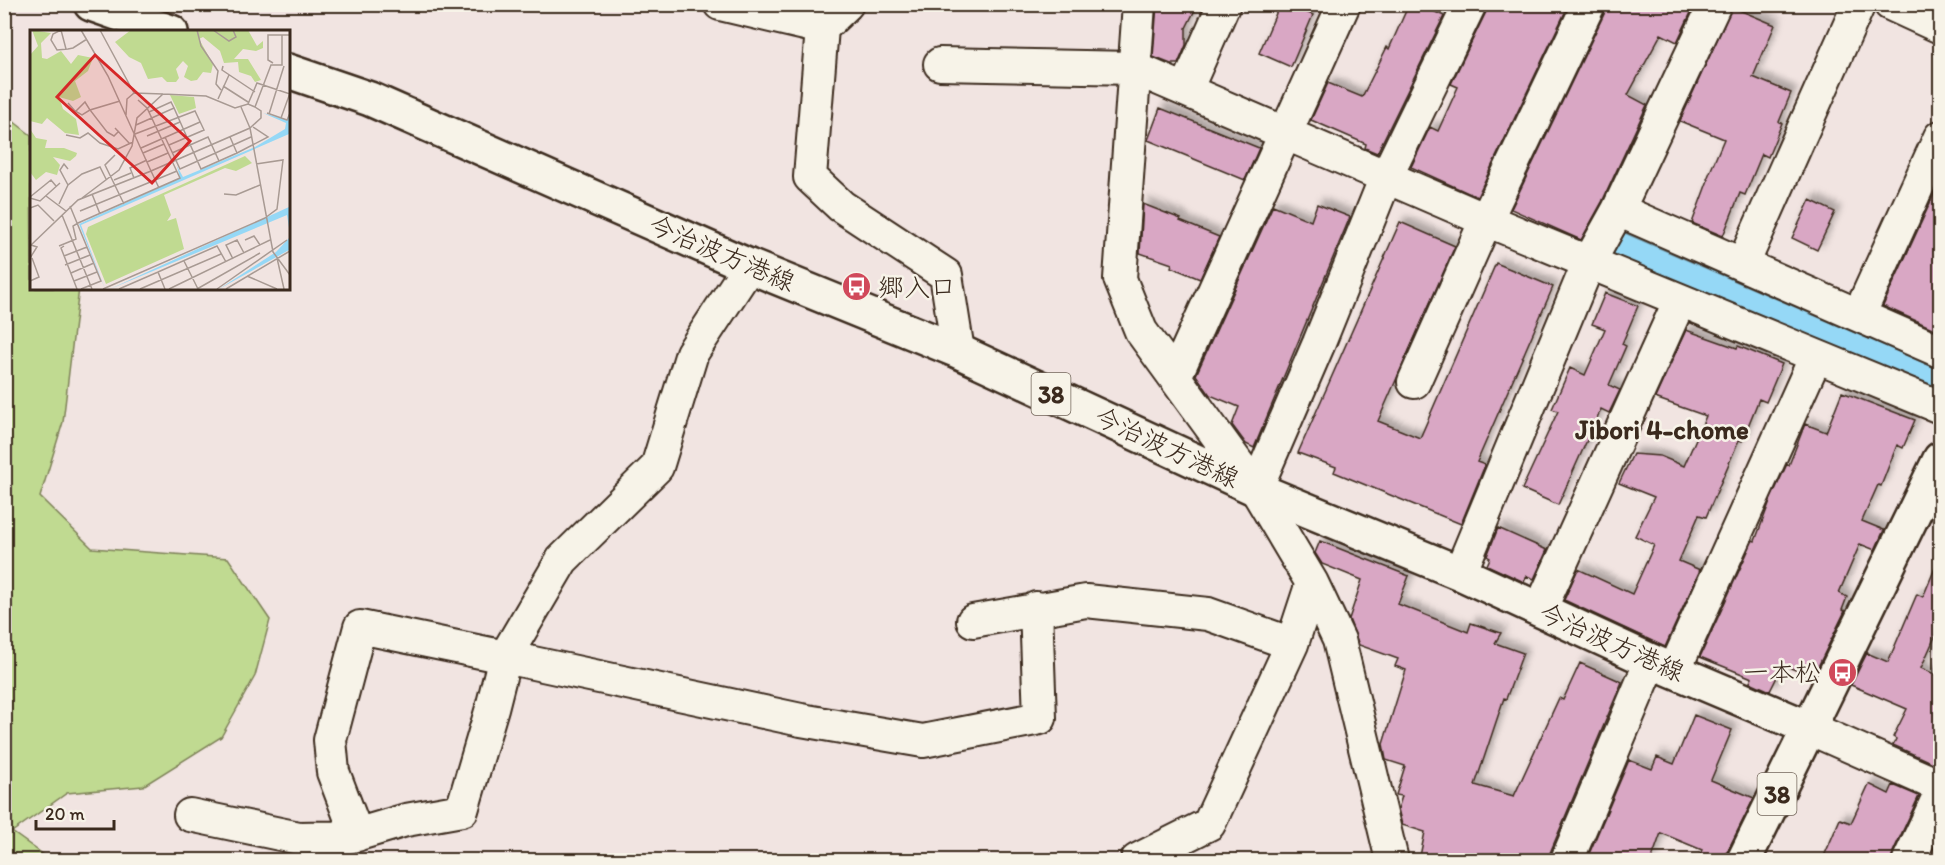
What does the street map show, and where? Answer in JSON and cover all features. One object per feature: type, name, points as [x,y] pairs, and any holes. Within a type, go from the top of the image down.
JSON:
[{"type":"main road","points":[[91,4],[165,30]]},
{"type":"main road","name":"今治波方港線","points":[[290,72],[369,99],[749,266],[958,351],[1256,489],[1460,573],[1663,666],[1809,728]]},
{"type":"main road","points":[[1809,728],[1941,459]]},
{"type":"main road","name":"38","points":[[1744,861],[1809,728]]},
{"type":"street","points":[[720,4],[822,28]]},
{"type":"street","points":[[847,4],[822,28],[810,177],[841,206],[946,275],[958,351]]},
{"type":"street","points":[[1139,4],[1120,279],[1141,331],[1256,489],[1312,583],[1340,640],[1392,861]]},
{"type":"street","points":[[1186,90],[1224,4]]},
{"type":"street","points":[[1175,377],[1344,4]]},
{"type":"street","points":[[1256,489],[1319,343],[1386,177],[1470,4]]},
{"type":"street","points":[[1414,382],[1486,220],[1589,4]]},
{"type":"street","points":[[1460,573],[1590,262],[1618,210],[1715,4]]},
{"type":"street","points":[[1743,264],[1859,4]]},
{"type":"street","points":[[1890,4],[1941,27]]},
{"type":"street","points":[[940,64],[1134,68],[1486,220],[1941,407]]},
{"type":"street","points":[[1859,315],[1941,137]]},
{"type":"street","points":[[1618,210],[1941,351]]},
{"type":"street","points":[[190,815],[299,838],[349,837],[406,820],[462,810],[505,657],[562,560],[657,468],[692,353],[749,266]]},
{"type":"street","points":[[1540,610],[1680,300]]},
{"type":"street","points":[[1567,861],[1816,356]]},
{"type":"street","points":[[1137,861],[1209,824],[1292,644],[1312,583]]},
{"type":"street","points":[[974,621],[1036,608],[1086,601],[1208,614],[1292,644]]},
{"type":"street","points":[[357,834],[333,772],[330,740],[360,627],[801,720],[923,741],[1040,718],[1036,608]]},
{"type":"street","points":[[1809,728],[1941,786]]},
{"type":"street","points":[[1909,861],[1941,794]]},
{"type":"green space","points":[[4,114],[30,134],[30,290],[79,290],[63,422],[40,497],[92,548],[228,558],[270,620],[255,676],[221,737],[143,786],[67,793],[12,832],[51,860],[5,860]]},
{"type":"water","points":[[1625,233],[1940,370],[1940,397],[1612,256]]},
{"type":"building","points":[[1157,4],[1198,4],[1186,28],[1186,45],[1178,64],[1171,64],[1153,57]]},
{"type":"building","points":[[1280,4],[1286,4],[1313,15],[1291,67],[1259,53]]},
{"type":"building","points":[[1409,4],[1418,4],[1444,16],[1377,153],[1365,148],[1366,144],[1311,120],[1328,83],[1362,97],[1387,47],[1389,49]]},
{"type":"building","points":[[1488,4],[1569,4],[1477,197],[1411,167],[1430,127],[1438,131],[1458,87],[1451,84]]},
{"type":"building","points":[[1607,4],[1695,4],[1677,42],[1661,34],[1628,95],[1647,105],[1602,202],[1581,240],[1511,209]]},
{"type":"building","points":[[1732,7],[1775,25],[1753,77],[1791,93],[1768,157],[1762,154],[1745,195],[1740,193],[1723,236],[1692,223],[1724,139],[1680,121]]},
{"type":"building","points":[[1160,108],[1259,148],[1245,180],[1148,140]]},
{"type":"building","points":[[1941,179],[1941,332],[1883,306]]},
{"type":"building","points":[[1810,200],[1835,212],[1817,250],[1792,238]]},
{"type":"building","points":[[1143,204],[1219,237],[1200,279],[1171,267],[1172,264],[1140,253]]},
{"type":"building","points":[[1317,204],[1350,217],[1254,448],[1246,444],[1232,425],[1239,407],[1210,395],[1196,375],[1273,205],[1311,221]]},
{"type":"building","points":[[1400,222],[1455,246],[1378,421],[1420,438],[1496,263],[1553,287],[1477,462],[1485,465],[1461,524],[1334,472],[1336,467],[1298,453]]},
{"type":"building","points":[[1605,293],[1638,306],[1622,344],[1626,346],[1609,385],[1620,390],[1609,413],[1601,409],[1558,505],[1522,489],[1558,411],[1552,409],[1570,368],[1585,375],[1605,329],[1592,324]]},
{"type":"building","points":[[1686,330],[1737,348],[1738,346],[1782,364],[1766,402],[1759,399],[1706,517],[1699,515],[1679,561],[1700,570],[1665,647],[1564,600],[1578,569],[1632,594],[1654,545],[1635,536],[1654,497],[1619,483],[1633,454],[1660,456],[1684,466],[1706,416],[1655,398]]},
{"type":"building","points":[[1842,392],[1915,420],[1903,448],[1897,445],[1881,486],[1878,485],[1862,521],[1884,530],[1875,550],[1860,544],[1839,593],[1847,597],[1842,610],[1845,611],[1813,677],[1783,665],[1770,691],[1750,682],[1752,678],[1700,657],[1753,540],[1755,541],[1770,501],[1787,464],[1789,465],[1805,424],[1826,432]]},
{"type":"building","points":[[1498,528],[1547,550],[1534,579],[1527,576],[1524,582],[1487,565],[1490,558],[1487,556]]},
{"type":"building","points":[[1320,541],[1409,576],[1398,604],[1468,632],[1471,623],[1501,633],[1495,643],[1523,653],[1506,699],[1504,698],[1475,785],[1514,796],[1559,698],[1563,700],[1580,663],[1622,682],[1550,853],[1549,861],[1419,861],[1425,832],[1402,825],[1398,809],[1402,796],[1396,795],[1405,766],[1386,760],[1383,744],[1406,670],[1395,666],[1398,659],[1359,645],[1349,619],[1362,580],[1322,564],[1315,553]]},
{"type":"building","points":[[1940,556],[1941,623],[1921,668],[1941,677],[1941,762],[1939,766],[1893,745],[1896,739],[1893,737],[1907,709],[1851,685],[1867,653],[1888,662],[1917,594],[1923,597]]},
{"type":"building","points":[[1694,715],[1732,730],[1711,780],[1754,798],[1727,852],[1725,861],[1697,861],[1702,850],[1661,833],[1651,861],[1586,861],[1629,760],[1652,769],[1657,757],[1674,764]]},
{"type":"building","points":[[1869,784],[1889,794],[1893,785],[1919,796],[1891,861],[1822,861],[1840,819],[1851,823]]},
{"type":"place","name":"郷入口","points":[[857,287]]},
{"type":"place","name":"一本松","points":[[1842,672]]},
{"type":"district","name":"Jibori 4-chome","points":[[1662,429]]}]
